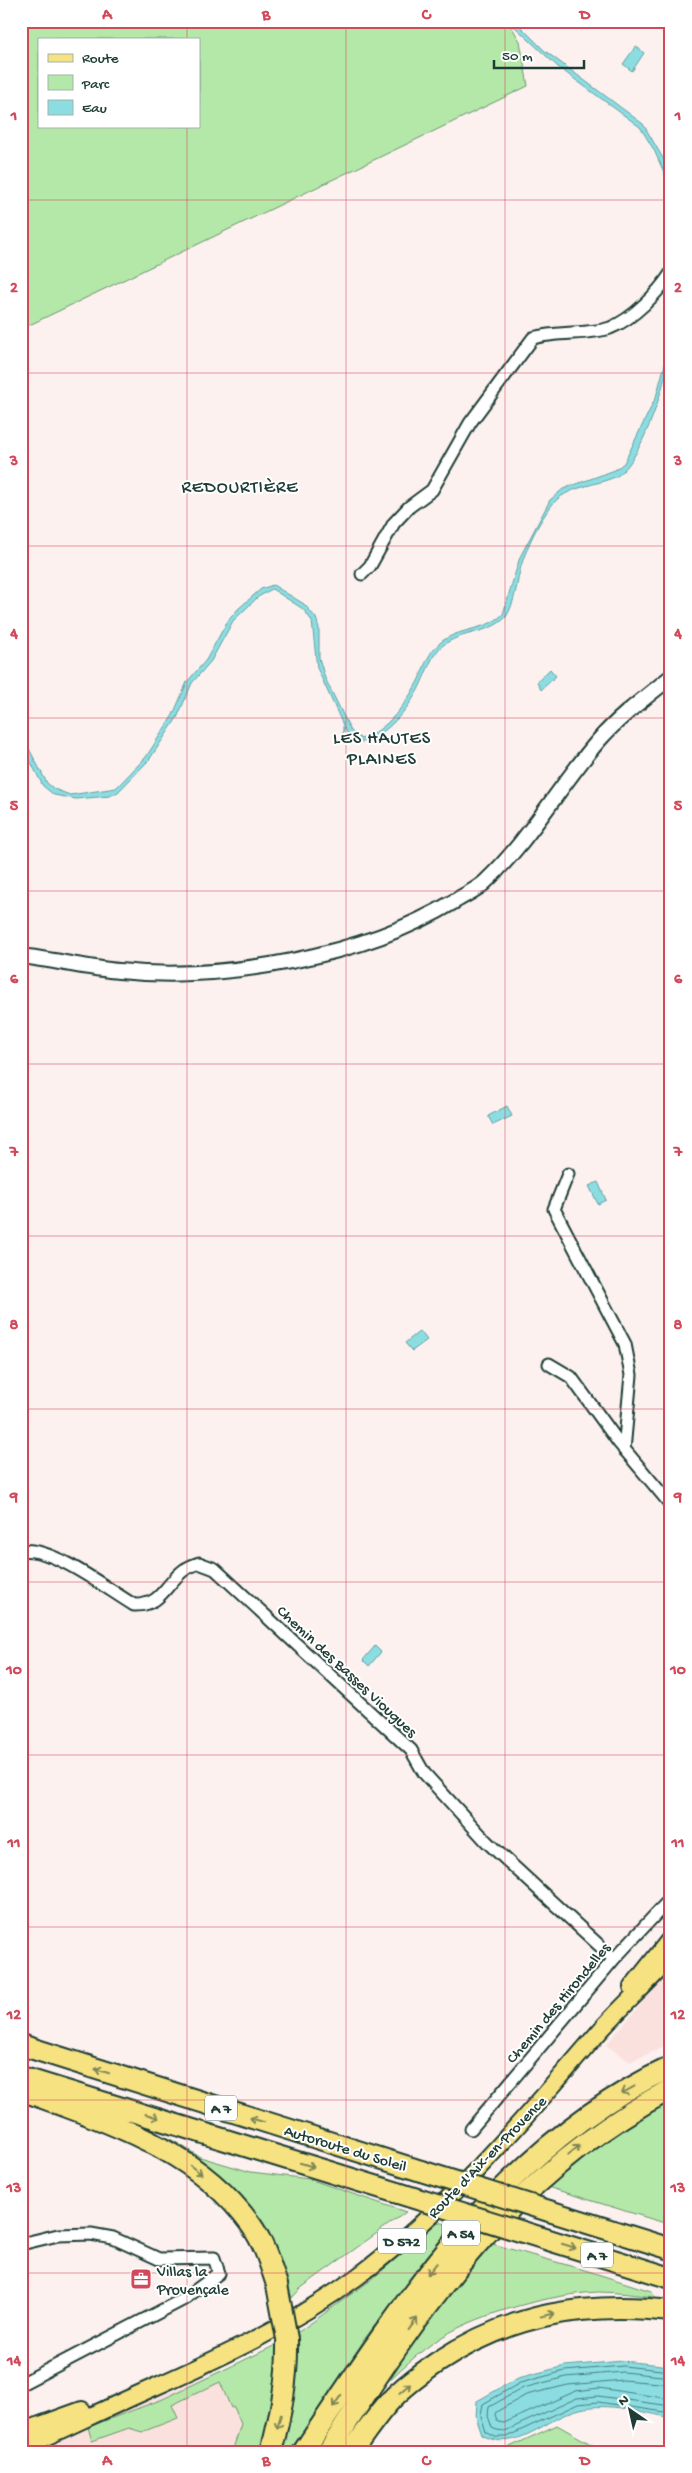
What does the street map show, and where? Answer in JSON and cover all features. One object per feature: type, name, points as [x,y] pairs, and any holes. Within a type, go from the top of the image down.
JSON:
[{"type":"highway","name":"Autoroute du Soleil","points":[[21,2046],[671,2249]]},
{"type":"highway","name":"A 54","points":[[303,2452],[410,2296],[457,2237],[518,2172],[564,2132],[596,2110],[671,2067]]},
{"type":"highway","name":"Autoroute du Soleil","points":[[21,2076],[671,2278]]},
{"type":"highway","name":"A 54","points":[[328,2452],[390,2355],[475,2246],[537,2181],[590,2138],[631,2110],[671,2089]]},
{"type":"highway","points":[[21,2090],[124,2128],[156,2143],[193,2168],[226,2194],[252,2226],[266,2252],[277,2284],[286,2339],[288,2370],[281,2415],[271,2452]]},
{"type":"highway","points":[[601,2227],[671,2244]]},
{"type":"highway","points":[[351,2452],[391,2400],[422,2373],[477,2340],[535,2318],[571,2310],[632,2307],[671,2311]]},
{"type":"main road","name":"Route d'Aix-en-Provence","points":[[602,2029],[647,1966],[671,1938]]},
{"type":"main road","name":"Route d'Aix-en-Provence","points":[[21,2448],[238,2349],[319,2303],[401,2242],[462,2185],[501,2145],[602,2029],[671,1957]]},
{"type":"main road","name":"Route d'Aix-en-Provence","points":[[21,2432],[151,2388]]},
{"type":"street","points":[[362,574],[370,566],[394,523],[409,507],[420,501],[432,490],[470,423],[533,338],[544,334],[609,328],[626,319],[664,284],[671,273]]},
{"type":"street","points":[[21,956],[120,971],[196,973],[273,964],[386,935],[437,912],[483,884],[512,853],[599,740],[635,705],[671,677]]},
{"type":"street","points":[[568,1174],[554,1209],[625,1344],[631,1374],[624,1450]]},
{"type":"street","points":[[549,1364],[571,1377],[624,1450],[671,1505]]},
{"type":"street","name":"Chemin des Basses Viougues","points":[[21,1551],[32,1549],[50,1554],[134,1605],[154,1602],[184,1569],[199,1563],[215,1569],[410,1750],[424,1773],[487,1842],[614,1959]]},
{"type":"street","name":"Chemin des Hirondelles","points":[[471,2129],[614,1959],[671,1898]]},
{"type":"street","points":[[21,2244],[58,2235],[91,2234],[113,2238],[158,2259],[214,2258],[220,2273],[184,2299],[21,2384]]},
{"type":"shaded area","points":[[671,1969],[671,2044],[630,2062],[606,2045]]},
{"type":"shaded area","points":[[234,2365],[239,2373],[245,2452],[27,2452]]},
{"type":"green space","points":[[21,21],[475,21],[511,26],[520,41],[528,86],[21,329]]},
{"type":"green space","points":[[671,2099],[671,2225],[544,2186],[591,2148]]},
{"type":"green space","points":[[160,2135],[200,2157],[251,2172],[309,2179],[406,2212],[301,2288],[292,2298],[282,2267],[269,2242],[158,2138]]},
{"type":"green space","points":[[438,2222],[452,2226],[366,2337],[290,2452],[278,2452],[295,2378],[297,2333],[371,2280]]},
{"type":"green space","points":[[489,2243],[651,2291],[655,2297],[598,2292],[539,2301],[496,2313],[458,2328],[442,2337],[416,2356],[378,2391],[431,2317]]},
{"type":"green space","points":[[282,2342],[265,2452],[232,2452],[241,2424],[234,2407],[231,2408],[220,2382],[172,2405],[178,2418],[142,2432],[129,2428],[92,2441],[88,2427],[163,2399]]},
{"type":"green space","points":[[557,2425],[605,2452],[499,2452]]},
{"type":"water","points":[[492,21],[517,23],[545,51],[643,124],[664,160],[671,177],[671,188],[654,150],[640,127],[558,67],[514,26]]},
{"type":"water","points":[[636,46],[644,53],[632,71],[623,64]]},
{"type":"water","points":[[671,342],[670,355],[661,393],[645,435],[626,467],[617,476],[573,490],[552,505],[538,526],[527,550],[521,566],[514,599],[506,617],[499,623],[481,631],[454,639],[438,650],[409,704],[388,728],[371,739],[362,742],[351,739],[344,728],[343,733],[343,725],[317,668],[312,621],[303,609],[272,589],[258,597],[233,621],[211,661],[192,683],[177,718],[149,760],[118,792],[110,796],[76,799],[54,795],[43,786],[21,743],[21,738],[27,745],[47,783],[54,789],[70,795],[116,788],[146,757],[173,715],[187,682],[206,660],[227,622],[238,609],[261,589],[273,585],[304,604],[316,618],[319,628],[319,658],[325,678],[351,731],[361,739],[379,730],[395,715],[409,697],[430,655],[442,641],[487,624],[503,614],[520,557],[550,500],[563,489],[615,470],[624,463],[656,397]]},
{"type":"water","points":[[550,669],[556,676],[541,690],[537,682]]},
{"type":"water","points":[[507,1106],[512,1116],[493,1125],[488,1116]]},
{"type":"water","points":[[598,1182],[606,1200],[598,1204],[589,1186]]},
{"type":"water","points":[[420,1331],[427,1340],[412,1351],[405,1343]]},
{"type":"water","points":[[375,1646],[381,1652],[369,1666],[363,1660]]},
{"type":"water","points":[[623,2361],[671,2366],[671,2418],[614,2407],[591,2407],[568,2413],[519,2438],[495,2440],[482,2435],[476,2417],[477,2401],[518,2378],[565,2366]]},
{"type":"place","name":"Villas la Provençale","points":[[141,2279]]},
{"type":"district","name":"REDOURTIÈRE","points":[[240,486]]},
{"type":"district","name":"LES HAUTES PLAINES","points":[[382,748]]}]
